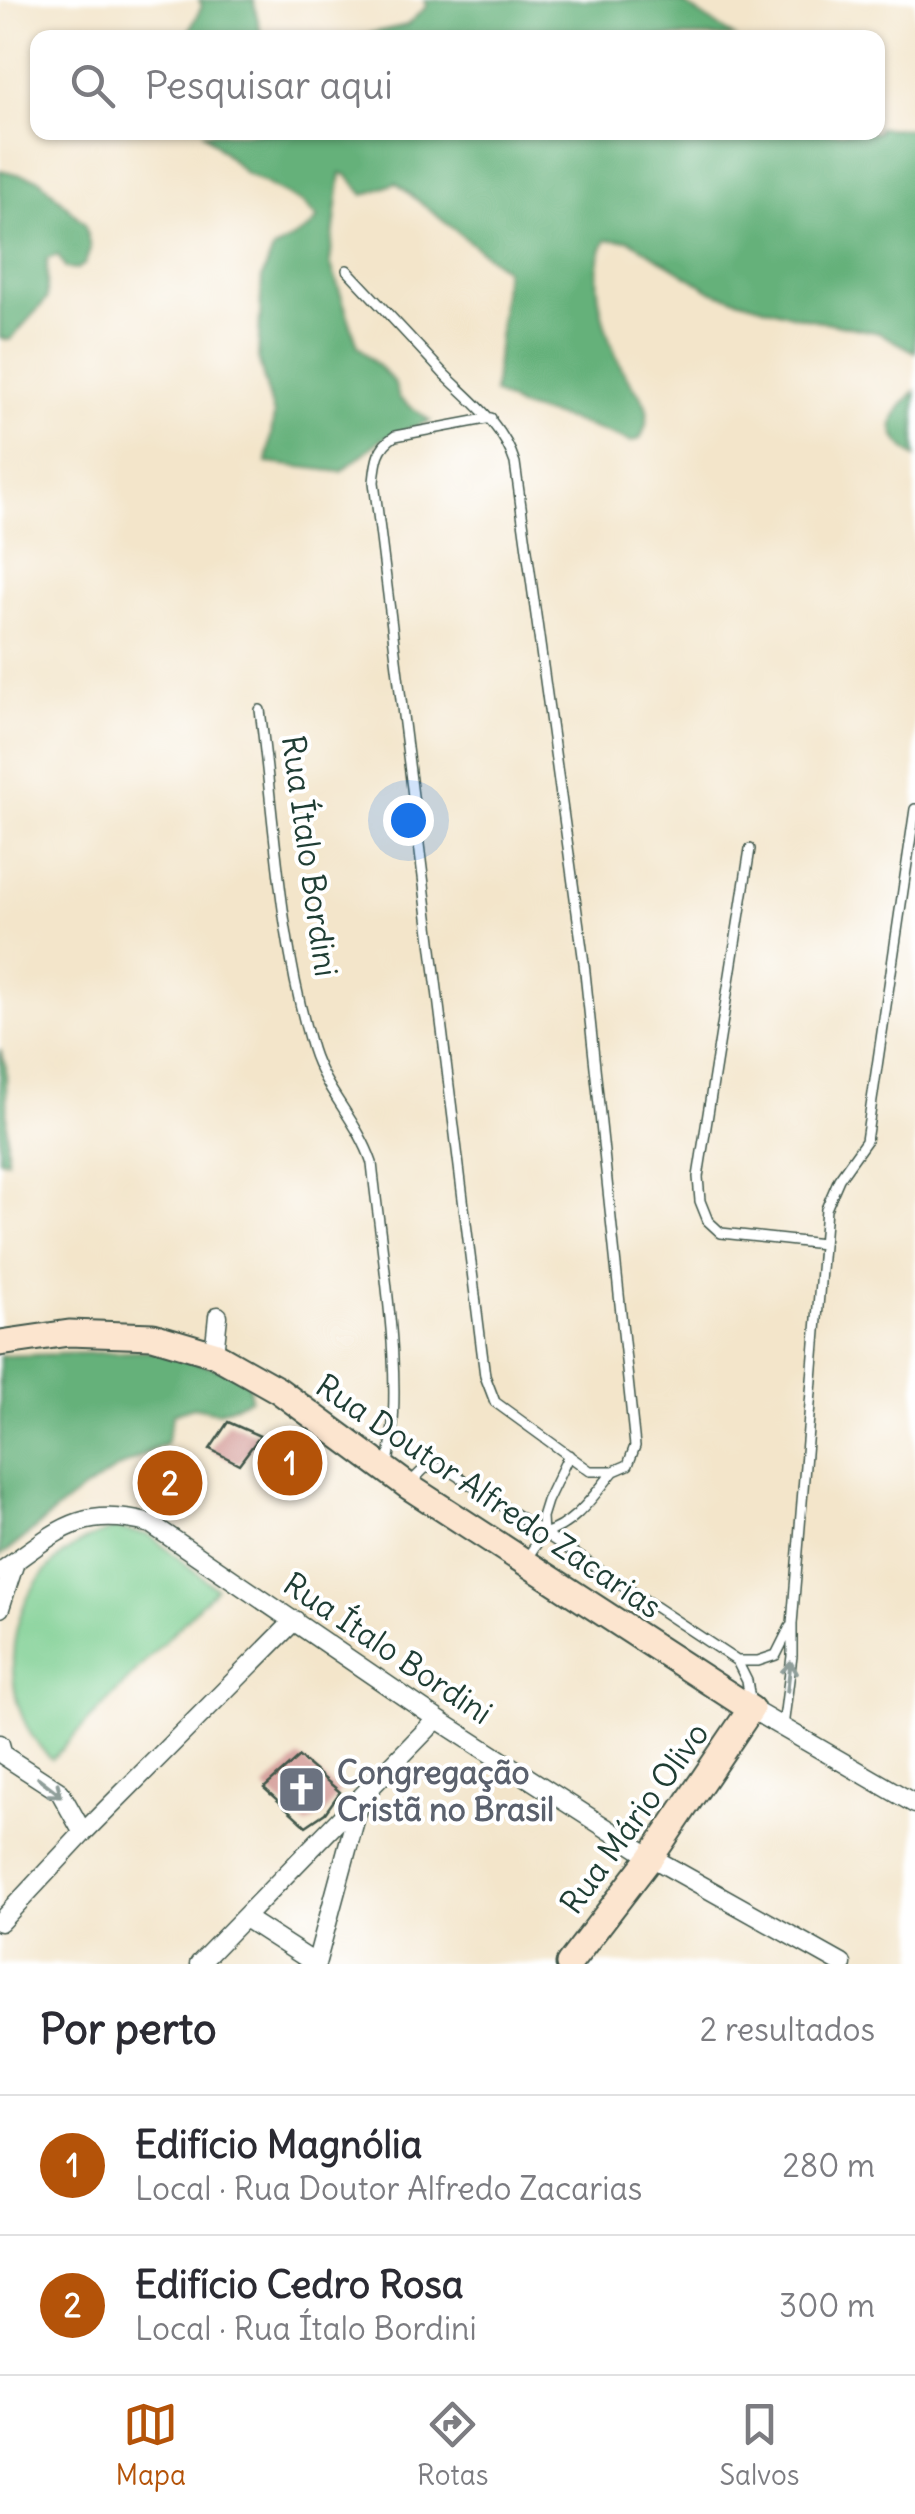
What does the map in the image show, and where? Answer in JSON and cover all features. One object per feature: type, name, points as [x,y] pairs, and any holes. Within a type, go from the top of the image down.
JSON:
[{"type":"street","points":[[214,1354],[218,1316]]},
{"type":"street","name":"Rua Doutor Alfredo Zacarias","points":[[0,1343],[68,1332],[153,1336],[214,1354],[278,1390],[397,1478],[751,1709],[915,1804]]},
{"type":"street","name":"Rua Ítalo Bordini","points":[[8,1567],[77,1522],[94,1516],[121,1516],[152,1524],[437,1719],[650,1857],[842,1964]]},
{"type":"street","points":[[0,1608],[8,1567]]},
{"type":"street","points":[[0,1922],[295,1620]]},
{"type":"street","name":"Rua Mário Olivo","points":[[570,1964],[650,1857],[751,1709]]},
{"type":"street","points":[[199,1964],[437,1719]]},
{"type":"street","points":[[1,1752],[60,1792],[84,1833]]},
{"type":"street","points":[[245,1918],[316,1964],[362,1793]]},
{"type":"lane","points":[[347,270],[491,418],[516,463],[584,963],[635,1446],[628,1465],[614,1471],[590,1470],[495,1402],[485,1376],[374,482],[376,458],[386,442],[396,436],[491,418]]},
{"type":"lane","name":"Rua Ítalo Bordini","points":[[260,710],[280,893],[296,986],[320,1072],[372,1162],[391,1344],[397,1478]]},
{"type":"lane","points":[[783,1727],[792,1656],[826,1209],[839,1179],[866,1142],[915,809]]},
{"type":"lane","points":[[750,849],[698,1177],[700,1201],[708,1221],[721,1233],[823,1244]]},
{"type":"lane","points":[[524,1562],[543,1534],[546,1501],[569,1455]]},
{"type":"lane","points":[[397,1478],[425,1468],[442,1468],[737,1661],[747,1681],[751,1709]]},
{"type":"lane","points":[[543,1534],[560,1529],[576,1516],[614,1471]]},
{"type":"lane","points":[[737,1661],[758,1661],[776,1655],[792,1624]]},
{"type":"green space","points":[[199,0],[253,0],[260,30],[190,30],[202,6]]},
{"type":"green space","points":[[424,0],[664,0],[683,3],[724,30],[385,30],[407,25],[427,6]]},
{"type":"green space","points":[[885,128],[915,129],[915,352],[880,333],[795,316],[713,292],[629,240],[606,240],[598,270],[604,322],[622,369],[647,408],[640,439],[631,442],[571,420],[519,407],[494,393],[505,270],[396,183],[364,195],[341,173],[330,262],[358,346],[394,382],[399,398],[430,421],[380,440],[341,472],[267,463],[274,415],[258,358],[262,278],[273,250],[310,228],[318,218],[303,203],[244,172],[211,140],[885,140]]},
{"type":"green space","points":[[0,170],[39,179],[85,224],[90,249],[85,264],[77,269],[65,268],[58,255],[47,259],[47,299],[10,340],[0,338]]},
{"type":"green space","points":[[915,391],[915,457],[897,440],[893,424],[900,408]]},
{"type":"green space","points":[[0,1049],[6,1067],[7,1160],[0,1160]]},
{"type":"green space","points":[[156,1351],[247,1376],[251,1399],[218,1412],[193,1407],[173,1414],[166,1444],[86,1488],[0,1556],[0,1356]]},
{"type":"green space","points":[[115,1529],[149,1535],[216,1588],[52,1759],[30,1733],[17,1701],[14,1644],[20,1617],[30,1593],[64,1554],[87,1539]]},
{"type":"building","points":[[228,1422],[260,1436],[239,1464],[210,1449]]},
{"type":"building","points":[[286,1438],[315,1456],[294,1484],[264,1470]]},
{"type":"building","points":[[166,1458],[195,1477],[174,1504],[145,1490]]},
{"type":"building","name":"Congregação Cristã no Brasil","points":[[299,1757],[340,1792],[325,1813],[306,1826],[264,1788]]},
{"type":"place","name":"Edifício Magnólia","points":[[290,1463]]},
{"type":"place","name":"Edifício Cedro Rosa","points":[[170,1483]]},
{"type":"place","name":"Congregação Cristã no Brasil","points":[[302,1790]]}]
